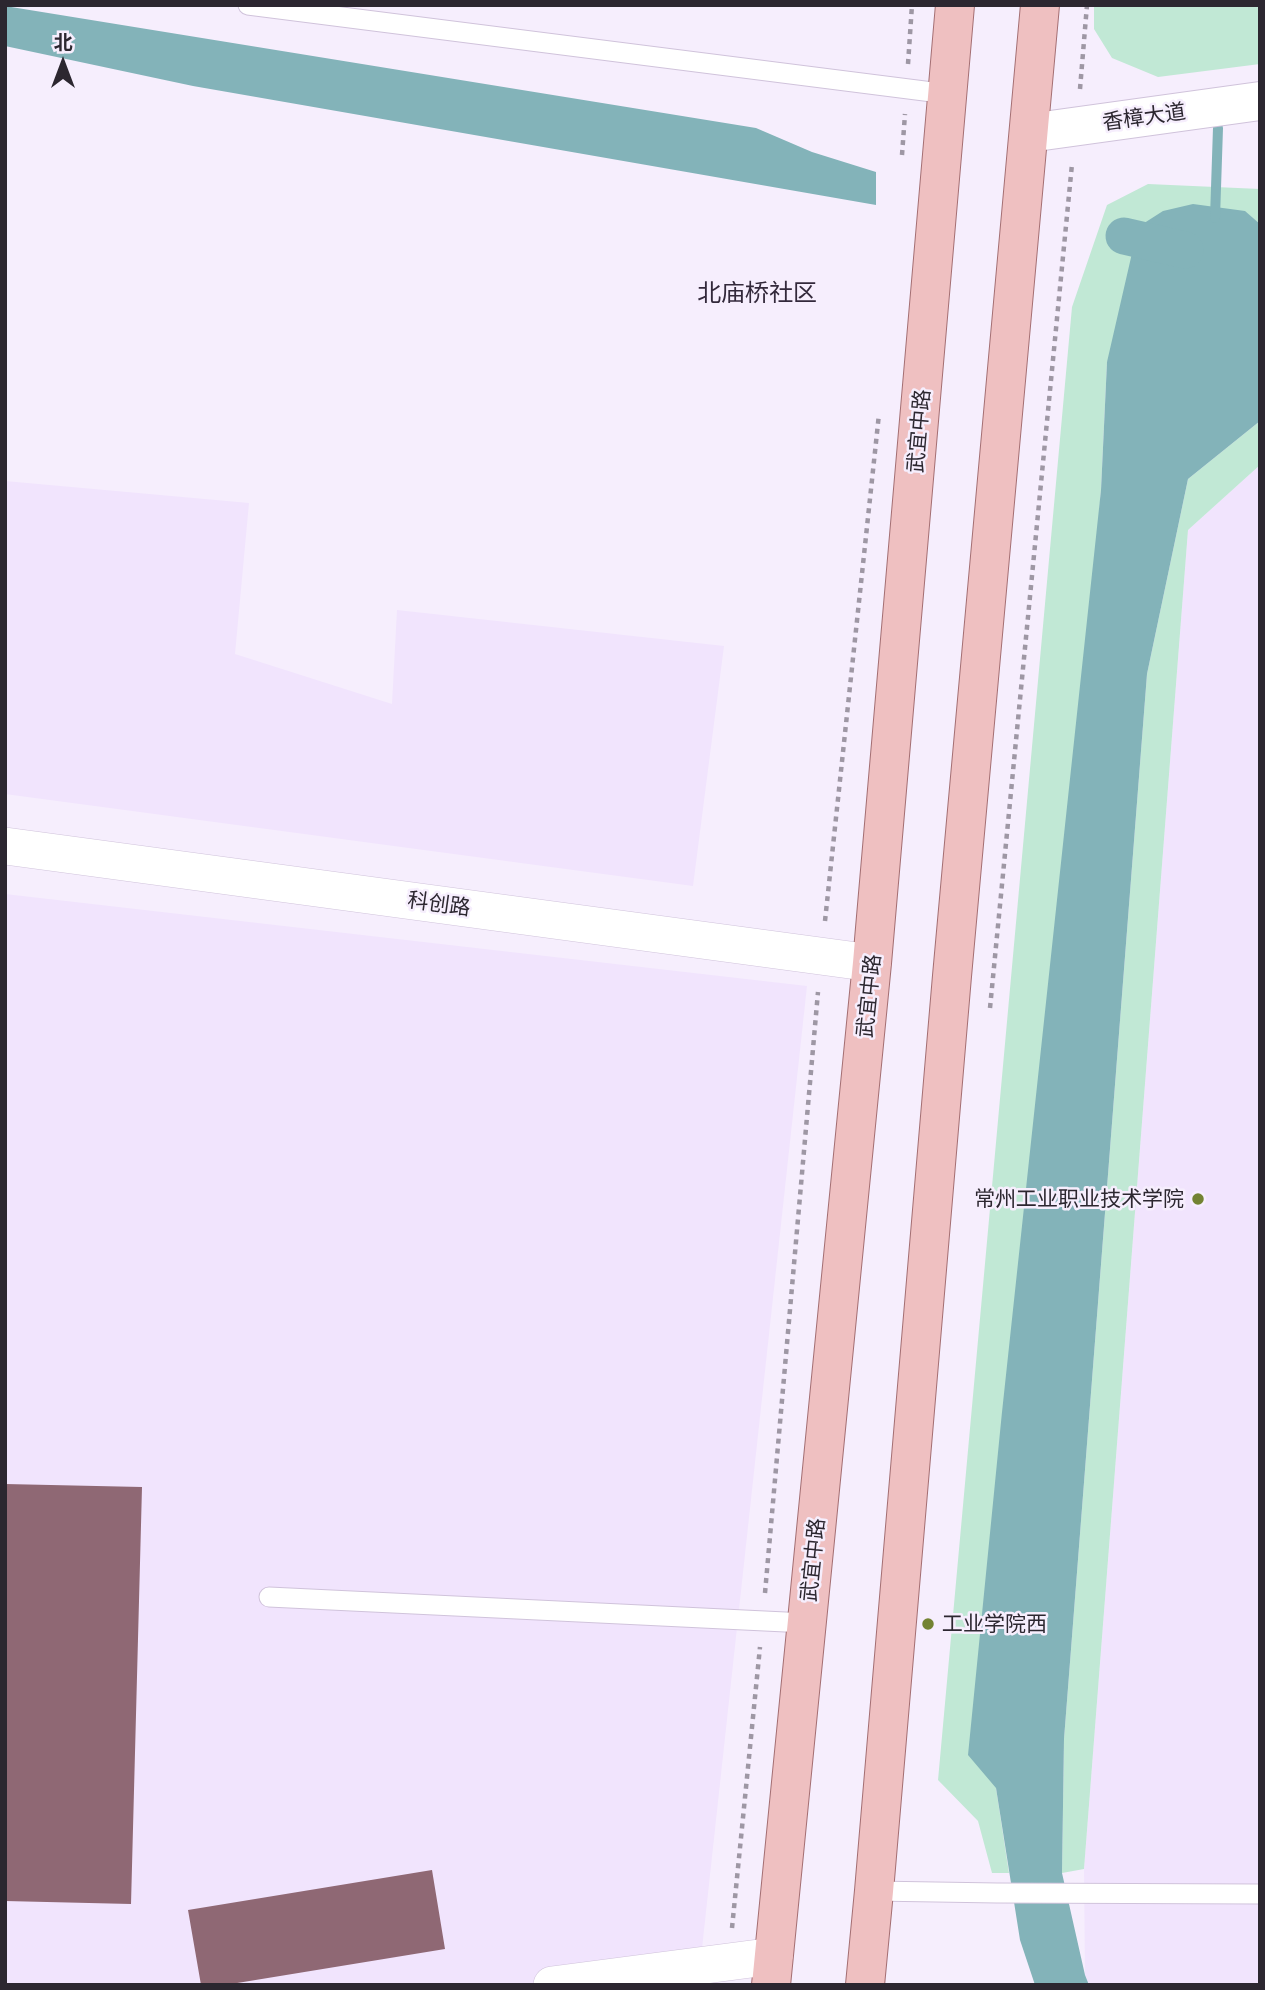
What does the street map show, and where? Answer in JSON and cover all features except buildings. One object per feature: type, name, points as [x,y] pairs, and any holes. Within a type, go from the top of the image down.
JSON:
[{"type":"main road","name":"武宜中路","points":[[772,1970],[872,963],[956,5]]},
{"type":"main road","points":[[865,1985],[1040,5]]},
{"type":"street","name":"香樟大道","points":[[1029,133],[1260,101]]},
{"type":"street","name":"科创路","points":[[5,846],[872,963]]},
{"type":"street","points":[[552,1985],[772,1970]]},
{"type":"lane","points":[[248,5],[948,94]]},
{"type":"lane","points":[[270,1597],[806,1623]]},
{"type":"lane","points":[[874,1891],[1260,1894]]},
{"type":"path","points":[[989,1012],[1087,5]]},
{"type":"shaded area","name":"常州工业职业技术学院","points":[[1260,465],[1260,1985],[1089,1985],[1085,1975],[1084,1869],[1188,530]]},
{"type":"shaded area","points":[[5,481],[249,503],[235,654],[392,704],[397,610],[724,646],[693,886],[5,794]]},
{"type":"shaded area","points":[[5,894],[807,986],[698,1985],[5,1985]]},
{"type":"green space","points":[[1094,5],[1260,5],[1260,64],[1158,77],[1112,58],[1094,29]]},
{"type":"green space","points":[[1148,184],[1260,189],[1260,224],[1244,211],[1107,362],[1101,490],[996,1788],[1009,1873],[992,1873],[978,1821],[938,1780],[1072,307],[1107,205]]},
{"type":"green space","points":[[1260,421],[1260,465],[1188,530],[1084,1869],[1062,1873],[1064,1739],[1147,674],[1188,479]]},
{"type":"water","points":[[5,6],[756,128],[812,152],[876,172],[876,205],[193,86],[5,46]]},
{"type":"water","points":[[1193,204],[1245,211],[1260,224],[1260,421],[1188,479],[1147,674],[1064,1739],[1062,1873],[1089,1985],[1035,1985],[1020,1940],[996,1788],[968,1755],[1101,490],[1107,362],[1138,227],[1163,211]]},
{"type":"waterway","points":[[1215,218],[1218,128]]},
{"type":"waterway","points":[[1124,236],[1185,250]]},
{"type":"place","name":"常州工业职业技术学院","points":[[1198,1199]]},
{"type":"place","name":"工业学院西","points":[[928,1624]]},
{"type":"district","name":"北庙桥社区","points":[[757,293]]}]
